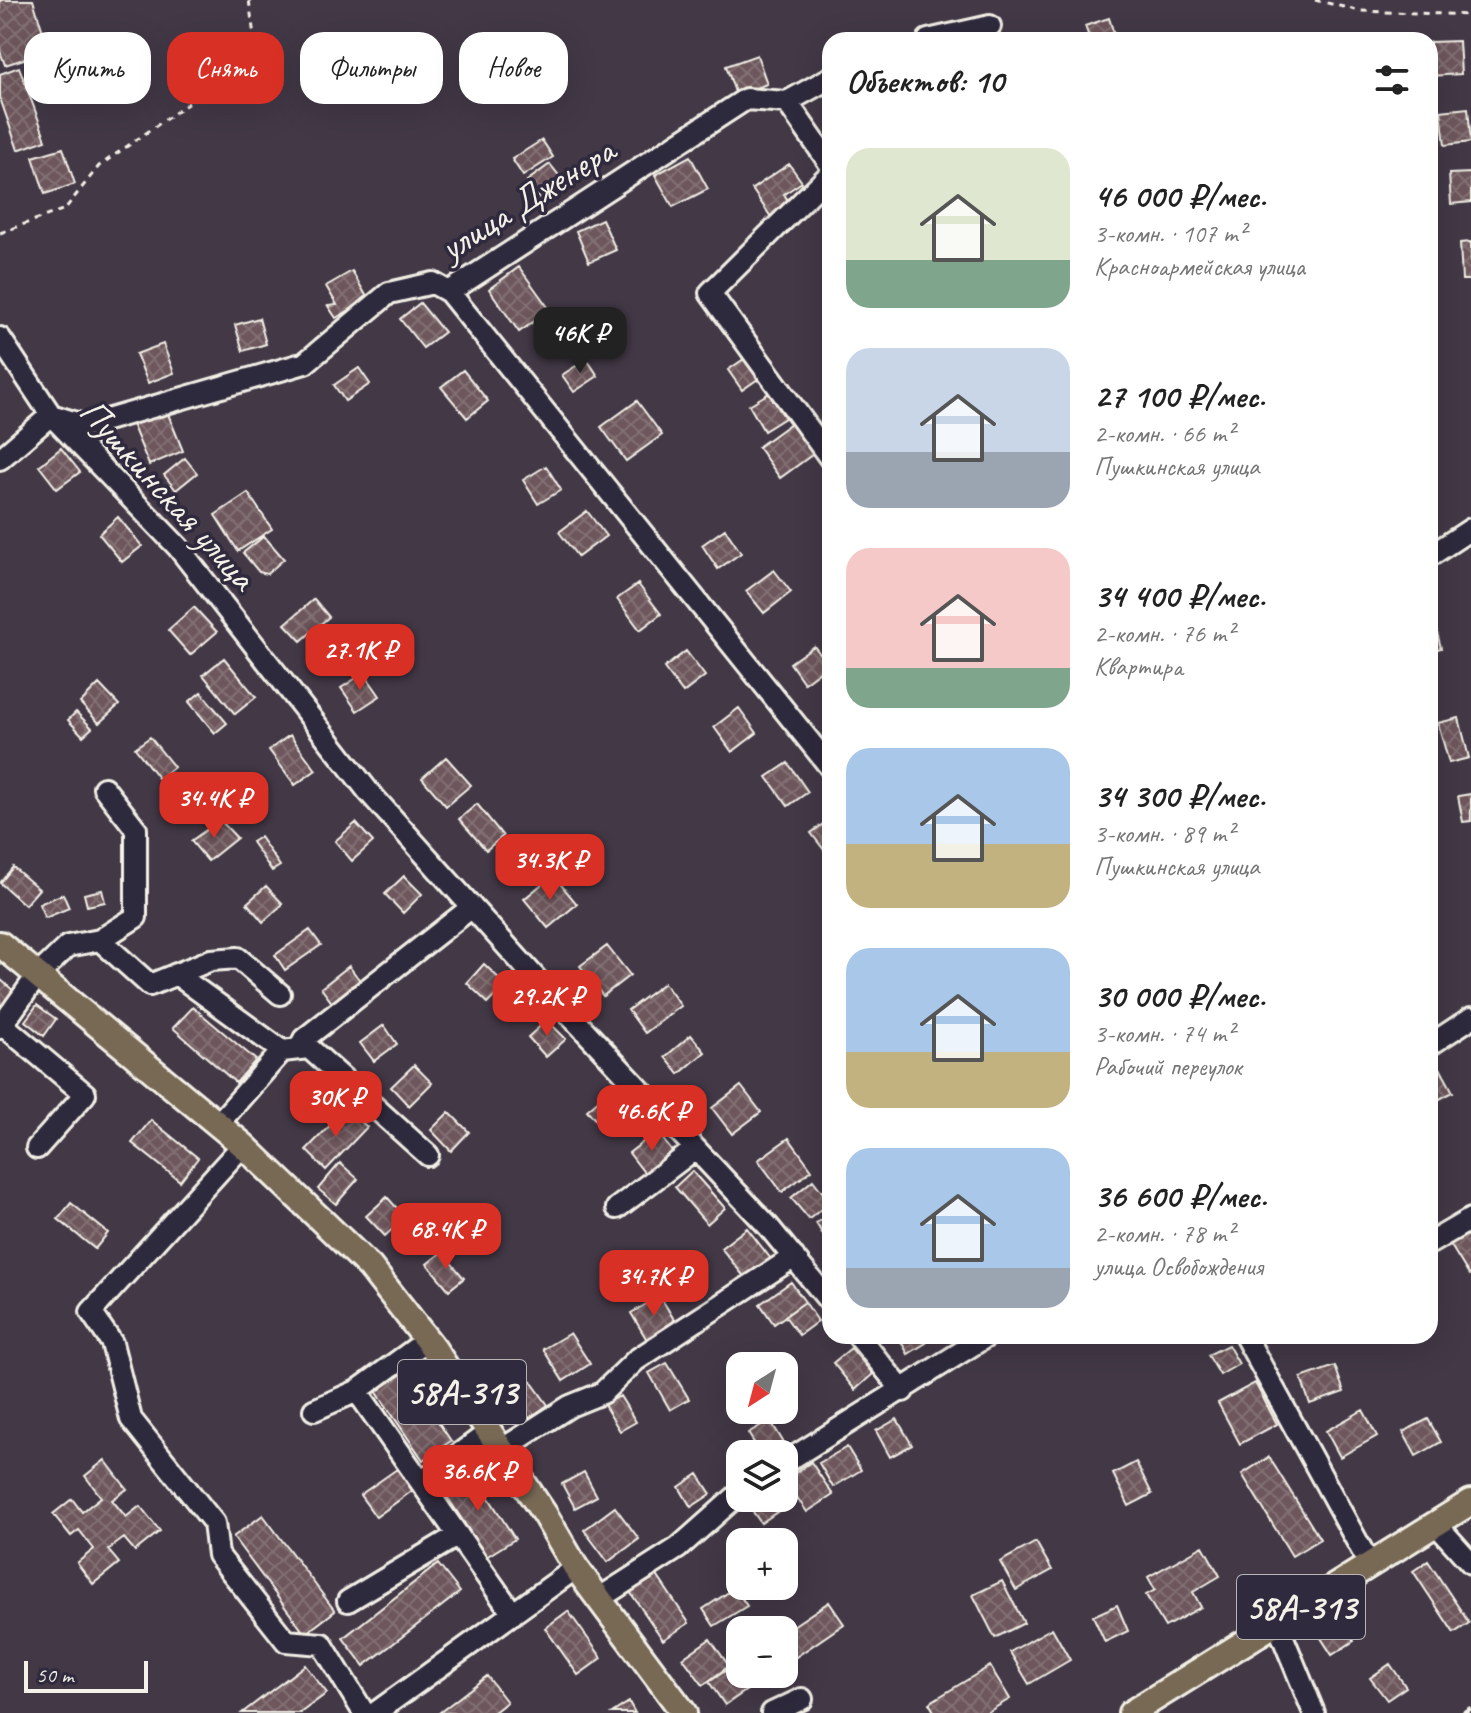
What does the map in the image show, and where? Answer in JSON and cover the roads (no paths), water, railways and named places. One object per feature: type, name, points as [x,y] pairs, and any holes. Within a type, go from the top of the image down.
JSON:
[{"type":"main road","name":"58А-313","points":[[0,944],[243,1145],[370,1267],[427,1340],[576,1568],[684,1713]]},
{"type":"main road","name":"58А-313","points":[[1131,1713],[1471,1502]]},
{"type":"street","points":[[963,32],[990,26]]},
{"type":"street","points":[[822,82],[787,102],[822,152]]},
{"type":"street","name":"улица Дженера","points":[[51,415],[86,426],[305,363],[389,293],[433,283],[449,292],[746,99],[787,102]]},
{"type":"street","points":[[822,182],[710,293],[822,447]]},
{"type":"street","points":[[449,292],[822,757]]},
{"type":"street","name":"Пушкинская улица","points":[[0,338],[51,415],[178,547],[368,791],[768,1226],[822,1292]]},
{"type":"street","points":[[0,459],[51,415]]},
{"type":"street","points":[[1438,551],[1471,529]]},
{"type":"street","points":[[37,1148],[85,1094],[2,1026],[37,976],[68,946],[100,940],[136,917],[136,829],[104,788]]},
{"type":"street","points":[[217,1125],[290,1050],[472,907]]},
{"type":"street","points":[[100,940],[150,985],[211,960],[238,958],[280,994]]},
{"type":"street","points":[[176,974],[290,1050],[309,1048],[428,1155]]},
{"type":"street","points":[[1438,1040],[1471,1018]]},
{"type":"street","points":[[243,1145],[91,1312],[112,1343],[131,1419],[214,1523],[218,1555],[286,1641],[322,1644],[364,1713]]},
{"type":"street","points":[[617,1208],[695,1149]]},
{"type":"street","points":[[1438,1238],[1471,1219]]},
{"type":"street","points":[[421,1482],[495,1441],[602,1393],[636,1360],[794,1257]]},
{"type":"street","points":[[314,1410],[357,1391],[427,1340]]},
{"type":"street","points":[[865,1344],[903,1391]]},
{"type":"street","points":[[798,1455],[975,1344]]},
{"type":"street","points":[[1249,1344],[1370,1565]]},
{"type":"street","points":[[357,1391],[513,1614]]},
{"type":"street","points":[[600,1598],[678,1548],[726,1505]]},
{"type":"street","points":[[1436,1524],[1471,1563]]},
{"type":"street","points":[[348,1601],[458,1535]]},
{"type":"street","points":[[375,1713],[576,1568]]},
{"type":"street","points":[[1277,1623],[1314,1713]]},
{"type":"street","points":[[772,1713],[802,1699]]},
{"type":"railway","points":[[1463,1713],[1471,1708]]}]
